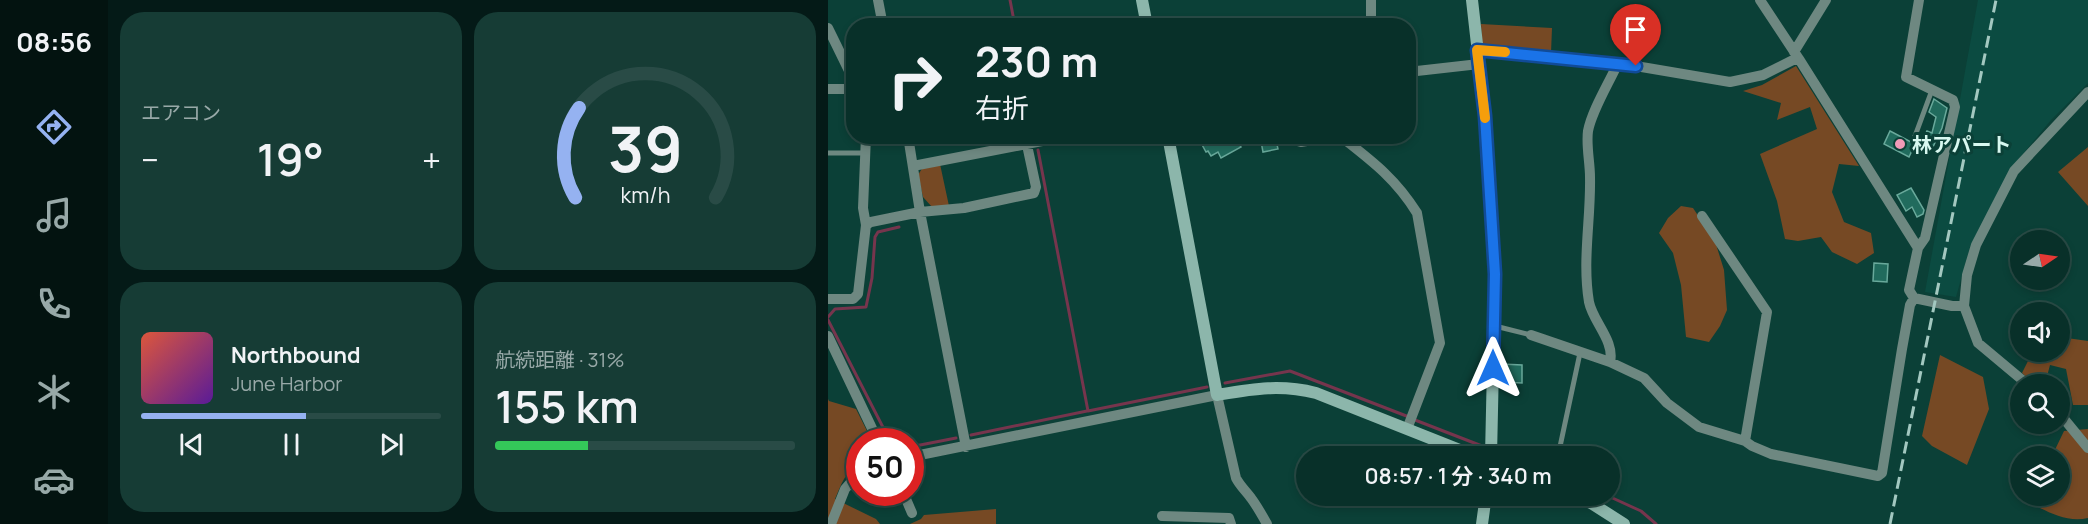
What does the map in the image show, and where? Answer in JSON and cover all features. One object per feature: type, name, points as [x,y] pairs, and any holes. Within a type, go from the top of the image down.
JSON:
[{"type":"street","points":[[878,0],[881,18]]},
{"type":"street","points":[[1142,0],[1145,18]]},
{"type":"street","points":[[1371,0],[1371,18]]},
{"type":"street","points":[[1472,0],[1485,116],[1495,274],[1491,446]]},
{"type":"street","points":[[1760,0],[1918,248]]},
{"type":"street","points":[[1477,50],[1618,63],[1730,82],[1752,78],[1797,56],[1826,0]]},
{"type":"street","points":[[1919,0],[1905,74],[1908,79],[1953,100],[1955,107],[1926,238],[1918,248],[1909,290],[1914,298],[1952,306],[1964,306]]},
{"type":"street","points":[[828,28],[846,65]]},
{"type":"street","points":[[1610,362],[1612,354],[1610,346],[1593,315],[1586,287],[1586,237],[1590,179],[1588,130],[1618,63]]},
{"type":"street","points":[[1416,71],[1479,64]]},
{"type":"street","points":[[828,89],[846,88]]},
{"type":"street","points":[[2015,374],[1978,344],[1964,306],[1967,275],[1976,245],[2014,171],[2088,92]]},
{"type":"street","points":[[828,299],[853,299],[858,294],[866,225],[863,208],[866,144]]},
{"type":"street","points":[[909,144],[920,212],[966,447]]},
{"type":"street","points":[[913,166],[1032,144]]},
{"type":"street","points":[[1170,144],[1217,395],[1236,478],[1239,486],[1262,513],[1267,524]]},
{"type":"street","points":[[1350,144],[1385,171],[1418,213],[1440,343],[1408,427]]},
{"type":"street","points":[[866,225],[881,219],[920,212],[941,212],[1034,193],[1036,187],[1028,145]]},
{"type":"street","points":[[1702,216],[1767,312],[1745,441]]},
{"type":"street","points":[[1531,335],[1610,362],[1644,378],[1667,404],[1699,427],[1745,441],[1752,446],[1790,459],[1878,476],[1881,475],[1910,305],[1914,298]]},
{"type":"street","points":[[828,336],[872,428]]},
{"type":"street","points":[[924,454],[1217,395],[1274,387],[1316,393],[1452,446]]},
{"type":"street","points":[[2070,426],[2088,448]]},
{"type":"street","points":[[831,524],[846,488]]},
{"type":"street","points":[[909,506],[912,513]]},
{"type":"street","points":[[1482,524],[1484,506]]},
{"type":"street","points":[[1596,506],[1624,524]]},
{"type":"street","points":[[1162,516],[1229,518],[1231,524]]},
{"type":"lane","points":[[1915,136],[1932,90]]},
{"type":"lane","points":[[828,153],[865,153]]},
{"type":"lane","points":[[1493,326],[1531,335]]},
{"type":"lane","points":[[1560,446],[1580,353]]},
{"type":"shaded area","points":[[1978,0],[2088,0],[2088,83],[2051,120],[2013,166],[1970,247],[1956,297],[1925,292]]},
{"type":"shaded area","points":[[1481,24],[1552,28],[1551,53],[1482,46]]},
{"type":"shaded area","points":[[1796,66],[1859,166],[1839,164],[1832,192],[1844,222],[1871,233],[1874,253],[1857,264],[1832,252],[1821,237],[1798,241],[1785,239],[1777,201],[1760,154],[1817,129],[1810,107],[1777,120],[1781,103],[1743,91],[1762,85]]},
{"type":"shaded area","points":[[2088,147],[2088,206],[2058,172]]},
{"type":"shaded area","points":[[940,164],[949,206],[932,207],[923,197],[918,175],[923,167]]},
{"type":"shaded area","points":[[1681,206],[1693,208],[1715,241],[1724,270],[1727,310],[1709,342],[1686,337],[1681,285],[1673,253],[1659,233],[1668,218]]},
{"type":"shaded area","points":[[2070,338],[2088,341],[2088,405],[2073,405],[2070,374],[2067,374],[2066,369],[2050,365],[2048,374],[2022,373],[2028,362],[2070,362]]},
{"type":"shaded area","points":[[1940,355],[1983,377],[1989,409],[1967,465],[1932,446],[1922,436]]},
{"type":"shaded area","points":[[828,399],[856,409],[866,428],[846,428],[846,476],[835,499],[876,519],[880,524],[828,524]]},
{"type":"shaded area","points":[[2088,429],[2088,518],[2067,518],[2036,506],[2070,506],[2070,446],[2057,446],[2063,434],[2070,434],[2070,430]]},
{"type":"shaded area","points":[[996,509],[996,524],[910,524],[924,515]]},
{"type":"building","points":[[1934,99],[1947,108],[1942,128],[1931,151],[1922,141],[1927,131],[1932,133],[1936,117],[1929,112]]},
{"type":"building","name":"林アパート","points":[[1890,131],[1915,144],[1909,157],[1884,144]]},
{"type":"building","points":[[1202,144],[1239,144],[1241,147],[1221,158],[1218,152],[1211,156],[1208,151],[1206,152]]},
{"type":"building","points":[[1262,144],[1277,144],[1278,149],[1263,152]]},
{"type":"building","points":[[1911,188],[1924,210],[1923,214],[1917,217],[1912,207],[1906,211],[1897,195]]},
{"type":"building","points":[[1874,263],[1888,264],[1887,282],[1873,281]]},
{"type":"building","points":[[1501,364],[1522,365],[1522,383],[1501,382]]},
{"type":"waterway","points":[[1010,0],[1013,18]]},
{"type":"waterway","points":[[1038,150],[1088,411],[1207,387]]},
{"type":"waterway","points":[[828,317],[835,309],[866,307],[872,278],[875,237],[878,232],[899,227]]},
{"type":"waterway","points":[[828,320],[883,428]]},
{"type":"waterway","points":[[1225,383],[1290,371],[1409,417]]},
{"type":"waterway","points":[[971,435],[1087,411]]},
{"type":"waterway","points":[[1415,420],[1482,446]]},
{"type":"waterway","points":[[924,444],[956,438]]},
{"type":"waterway","points":[[1620,501],[1641,511],[1656,524]]},
{"type":"railway","points":[[1890,524],[1996,0]]},
{"type":"slow traffic","points":[[1485,118],[1477,50],[1505,52]]},
{"type":"place","name":"林アパート","points":[[1900,144]]},
{"type":"route","points":[[1493,368],[1495,274],[1485,116],[1477,50],[1636,66]]}]
